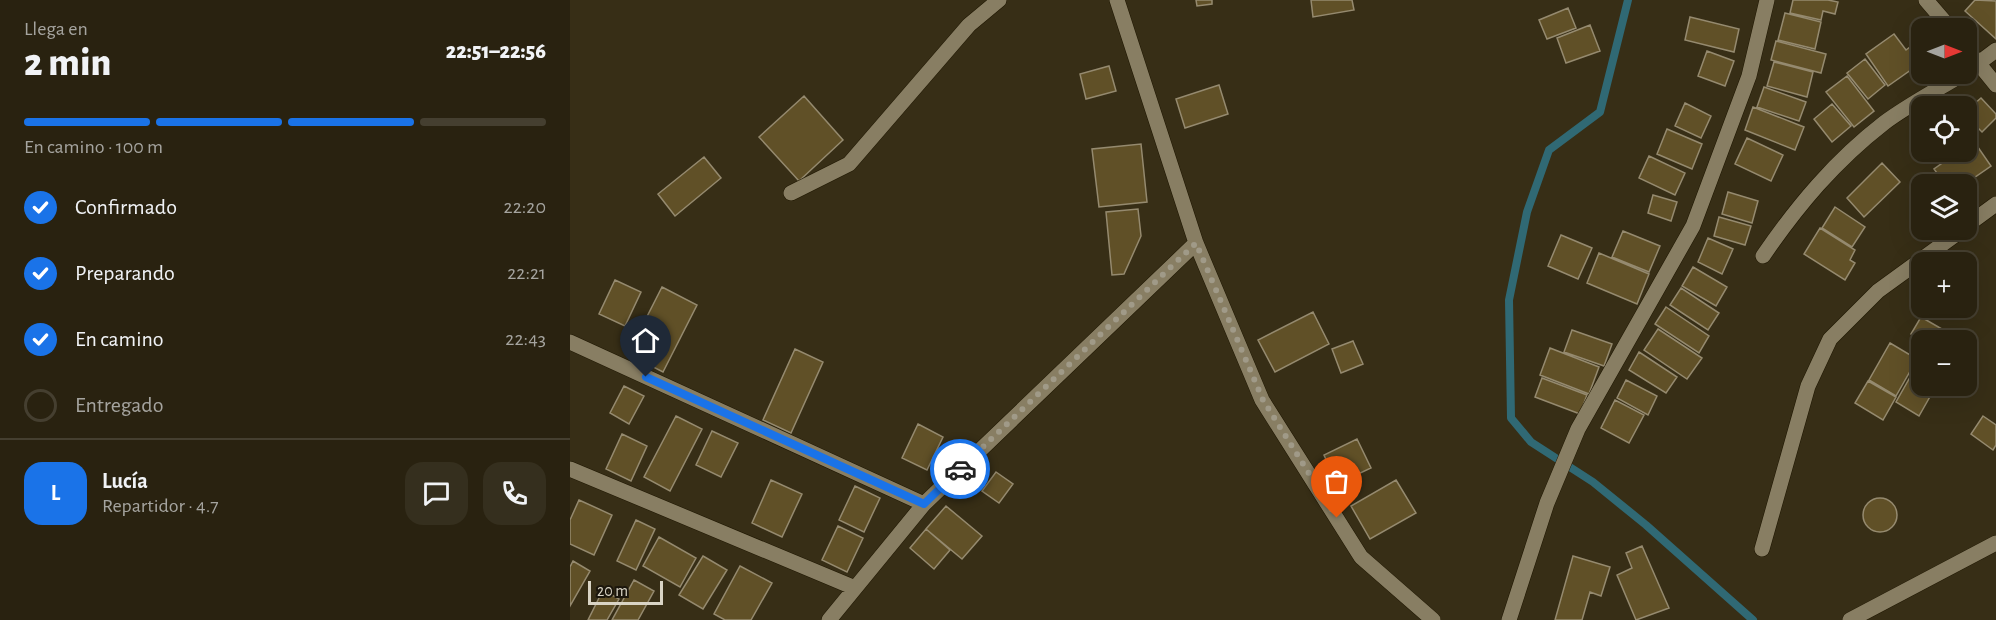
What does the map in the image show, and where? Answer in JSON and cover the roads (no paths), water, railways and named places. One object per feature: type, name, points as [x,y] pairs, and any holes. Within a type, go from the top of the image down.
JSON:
[{"type":"street","points":[[791,192],[849,164],[969,26],[999,0]]},
{"type":"street","points":[[1117,0],[1196,243],[1269,410],[1362,557],[1433,620]]},
{"type":"street","points":[[1509,620],[1547,504],[1578,429],[1693,226],[1749,76],[1767,0]]},
{"type":"street","points":[[1926,0],[1941,18]]},
{"type":"street","points":[[1977,64],[1996,50]]},
{"type":"street","points":[[1977,70],[1996,85]]},
{"type":"street","points":[[1763,256],[1798,206],[1839,161],[1886,122],[1947,84]]},
{"type":"street","points":[[1977,218],[1996,204]]},
{"type":"street","points":[[1762,549],[1808,386],[1830,339],[1878,291],[1948,240]]},
{"type":"street","points":[[829,620],[924,504],[1170,265],[1196,243]]},
{"type":"street","points":[[570,342],[924,504]]},
{"type":"street","points":[[570,469],[855,588]]},
{"type":"street","points":[[1850,620],[1996,543]]},
{"type":"waterway","points":[[1628,0],[1600,112],[1549,150],[1527,212],[1509,300],[1511,418],[1531,442],[1593,482],[1646,525],[1753,620]]}]
